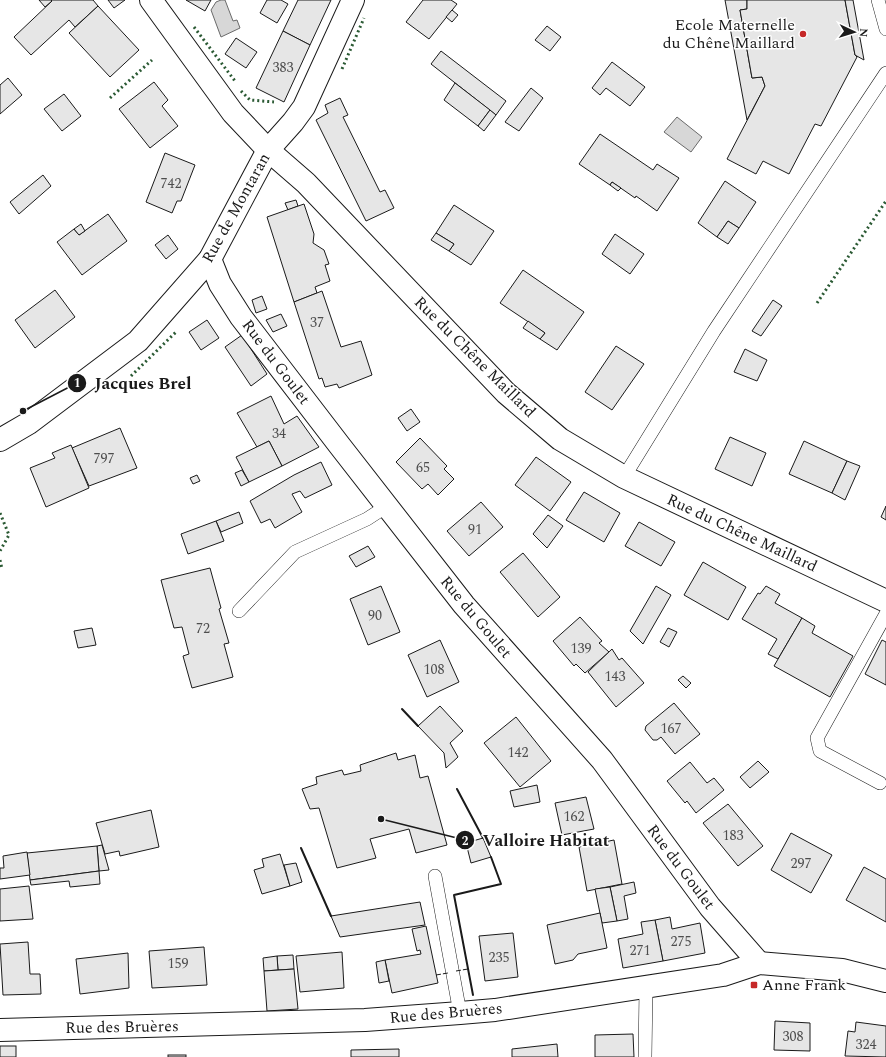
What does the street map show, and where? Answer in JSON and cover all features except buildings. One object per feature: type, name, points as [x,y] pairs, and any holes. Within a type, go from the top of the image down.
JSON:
[{"type":"street","name":"Rue du Chêne Maillard","points":[[151,0],[233,113],[268,150],[306,184],[506,393],[560,439],[624,477],[886,601]]},
{"type":"street","name":"Rue de Montaran","points":[[0,440],[29,423],[138,341],[210,259],[268,150],[304,106],[353,0]]},
{"type":"street","name":"Rue du Goulet","points":[[210,259],[220,284],[241,317],[464,605],[602,760],[710,907],[759,963]]},
{"type":"street","name":"Rue des Bruères","points":[[0,1030],[357,1021],[495,1010],[723,975],[759,963],[842,970],[886,981]]},
{"type":"lane","points":[[878,0],[886,29]]},
{"type":"lane","points":[[624,477],[714,331],[886,73]]},
{"type":"lane","points":[[239,611],[295,552],[367,518],[387,506]]},
{"type":"lane","points":[[880,783],[820,751],[817,738],[886,614]]},
{"type":"lane","points":[[435,876],[460,1013]]},
{"type":"lane","points":[[645,1057],[646,988]]},
{"type":"shaded area","points":[[225,0],[233,21],[237,20],[240,28],[221,37],[211,10],[216,2]]},
{"type":"shaded area","points":[[677,117],[702,137],[691,152],[664,132]]},
{"type":"hedge","points":[[342,69],[364,18]]},
{"type":"hedge","points":[[194,27],[235,81]]},
{"type":"hedge","points":[[110,98],[152,60]]},
{"type":"hedge","points":[[241,91],[250,100],[274,102]]},
{"type":"hedge","points":[[817,303],[886,201]]},
{"type":"hedge","points":[[131,376],[176,332]]},
{"type":"hedge","points":[[0,513],[9,535],[0,551]]},
{"type":"hedge","points":[[0,560],[2,569]]},
{"type":"fence","points":[[456,971],[468,969]]},
{"type":"fence","points":[[436,975],[448,973]]},
{"type":"wall","points":[[402,709],[418,726]]},
{"type":"wall","points":[[457,789],[483,838]]},
{"type":"wall","points":[[301,848],[331,916]]},
{"type":"wall","points":[[473,995],[454,895],[501,884],[491,857]]},
{"type":"place","name":"Ecole Maternelle du Chêne Maillard","points":[[803,34]]},
{"type":"place","name":"Jacques Brel","points":[[23,411]]},
{"type":"place","name":"Valloire Habitat","points":[[381,819]]},
{"type":"place","name":"Anne Frank","points":[[754,985]]}]
